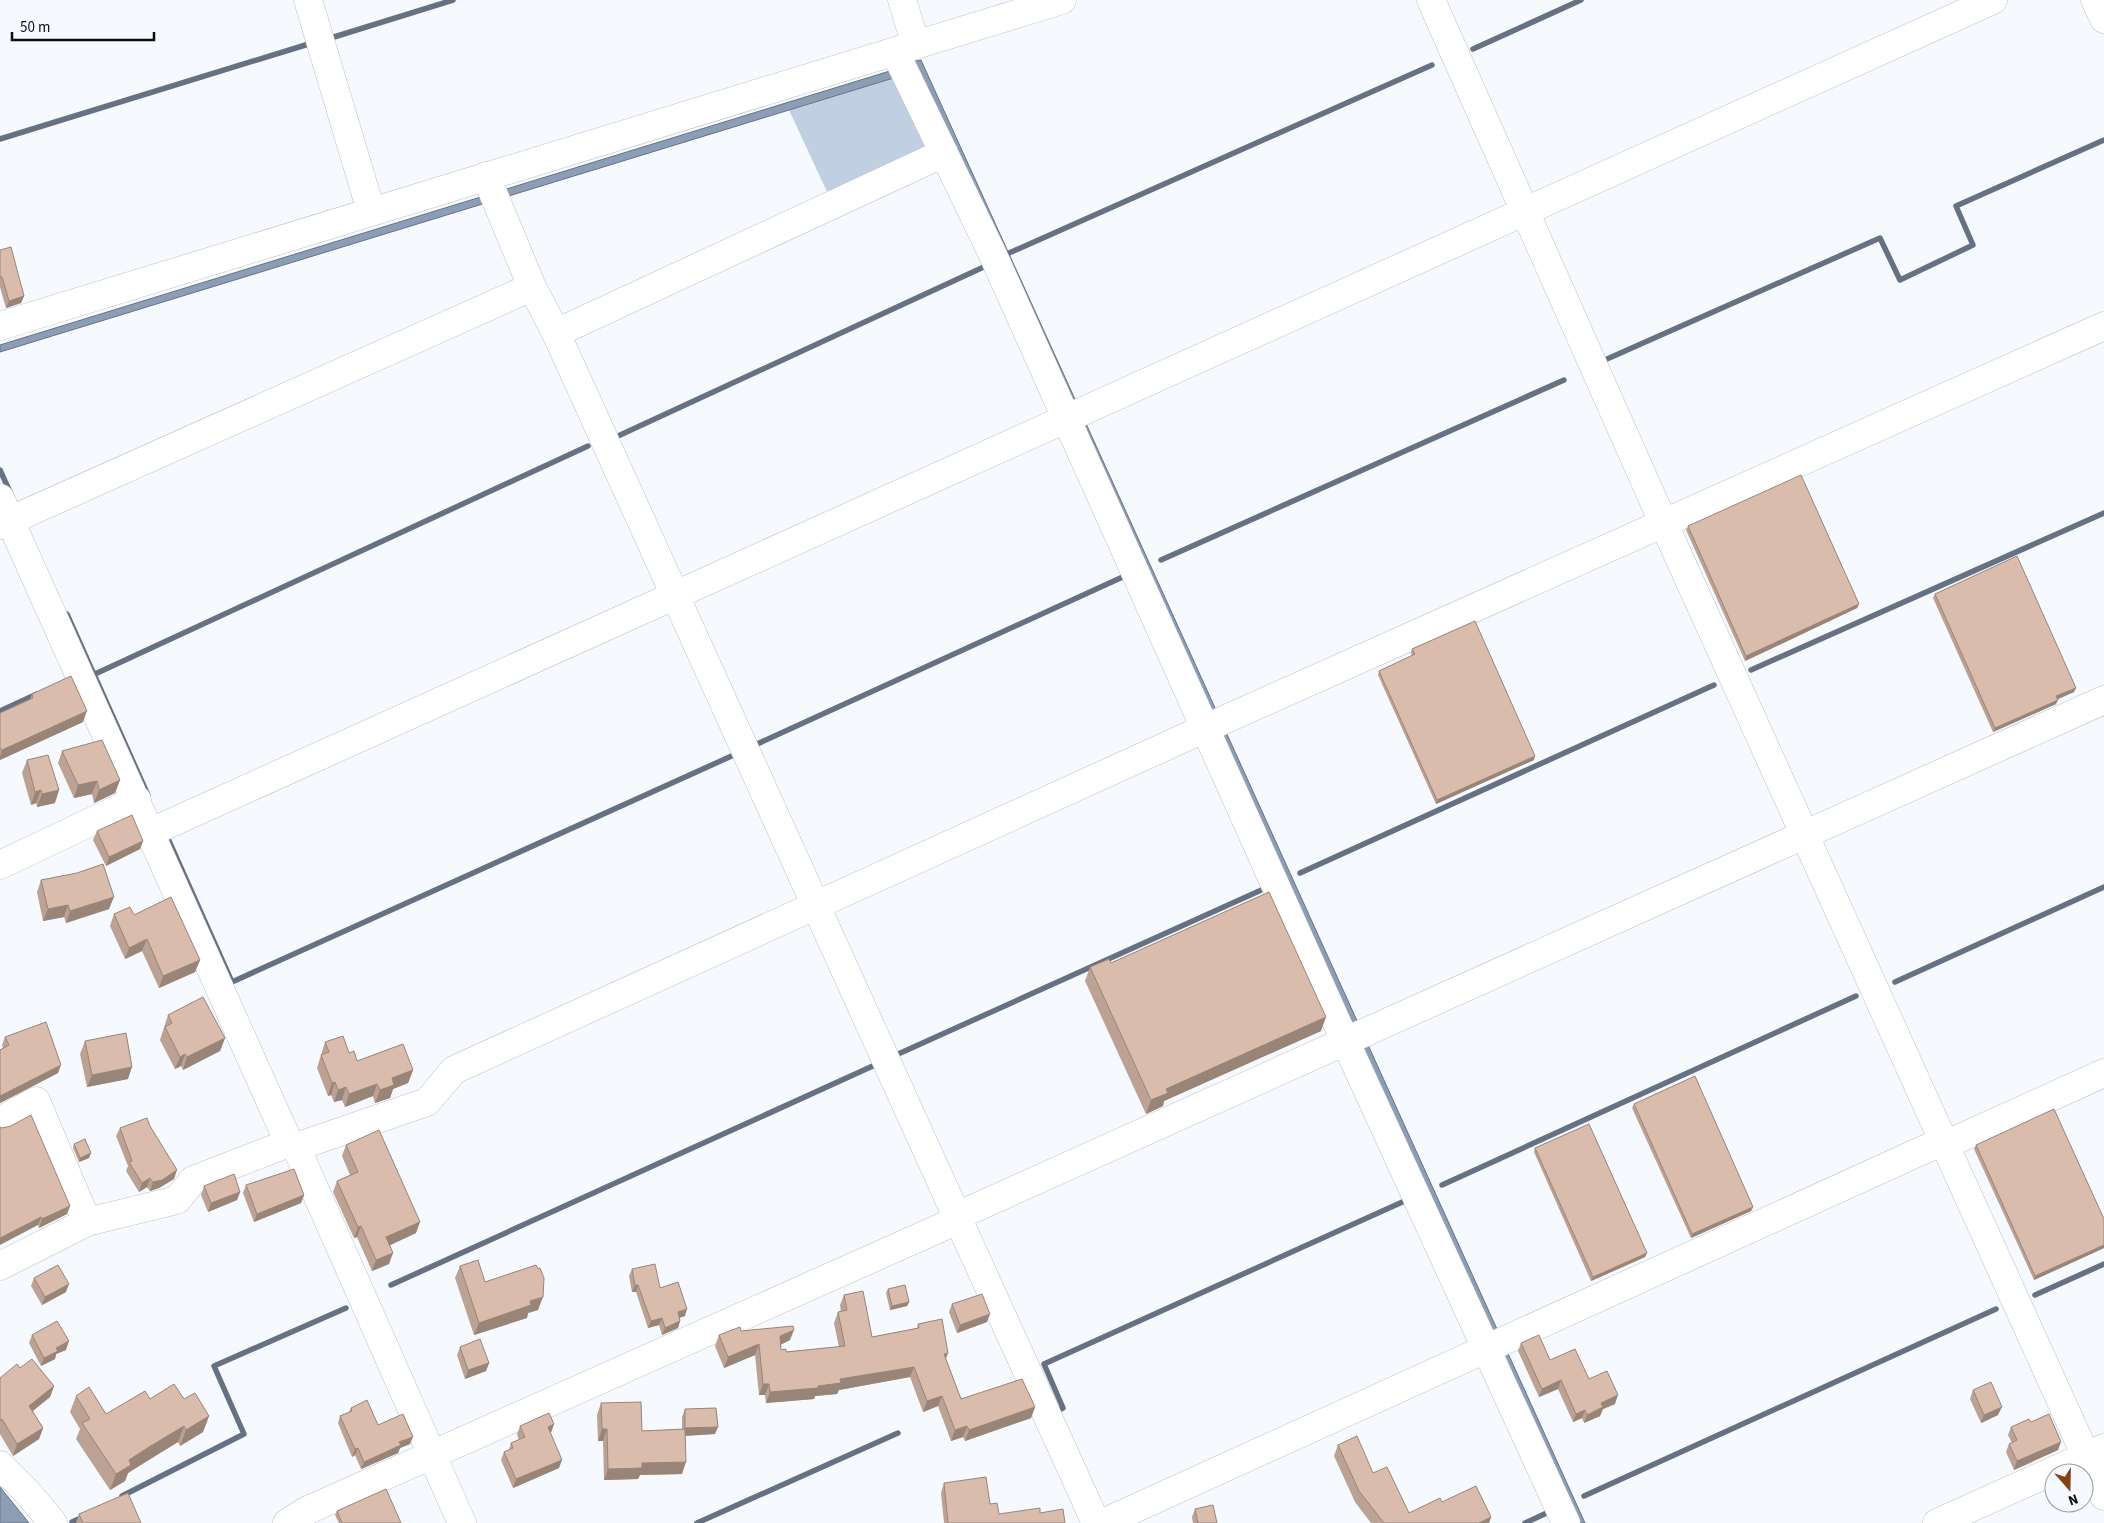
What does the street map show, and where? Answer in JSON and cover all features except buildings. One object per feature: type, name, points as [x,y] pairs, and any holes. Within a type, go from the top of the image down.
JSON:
[{"type":"street","points":[[308,0],[371,211]]},
{"type":"street","points":[[902,0],[906,49],[944,153],[1072,415],[1495,1345],[1566,1523]]},
{"type":"street","points":[[0,326],[371,211],[492,190],[906,49],[1062,0]]},
{"type":"street","points":[[1431,0],[1663,522],[1944,1143],[2095,1452],[2104,1496]]},
{"type":"street","points":[[151,832],[1993,0]]},
{"type":"street","points":[[2095,0],[2104,18]]},
{"type":"street","points":[[556,333],[944,153]]},
{"type":"street","points":[[492,190],[532,287],[556,333],[1096,1523]]},
{"type":"street","points":[[462,1523],[292,1145],[216,982],[137,800],[3,515],[532,287]]},
{"type":"street","points":[[0,1266],[87,1222],[177,1200],[194,1180],[292,1145],[427,1102],[454,1070],[1213,724],[2104,326]]},
{"type":"street","points":[[287,1523],[306,1511],[2104,700]]},
{"type":"street","points":[[0,865],[137,800]]},
{"type":"street","points":[[1103,1523],[1944,1143],[2104,1073]]},
{"type":"street","points":[[0,1121],[36,1101],[87,1222]]},
{"type":"street","points":[[1937,1523],[2095,1452]]},
{"type":"street","points":[[0,1465],[28,1492],[53,1523]]},
{"type":"shaded area","points":[[921,60],[1585,1523],[1573,1523],[912,62]]},
{"type":"shaded area","points":[[893,70],[900,76],[0,352],[0,345]]},
{"type":"shaded area","points":[[900,76],[935,148],[829,196],[789,110]]},
{"type":"shaded area","points":[[0,1487],[29,1523],[0,1523]]},
{"type":"waterway","points":[[334,37],[453,0]]},
{"type":"waterway","points":[[1473,49],[1581,0]]},
{"type":"waterway","points":[[0,139],[312,42]]},
{"type":"waterway","points":[[1009,253],[1432,65]]},
{"type":"waterway","points":[[1607,359],[1880,238],[1900,280],[1973,245],[1956,206],[2104,140]]},
{"type":"waterway","points":[[618,436],[988,265]]},
{"type":"waterway","points":[[1161,560],[1564,380]]},
{"type":"waterway","points":[[95,674],[588,446]]},
{"type":"waterway","points":[[0,470],[10,492]]},
{"type":"waterway","points":[[1751,670],[2104,513]]},
{"type":"waterway","points":[[755,745],[1127,575]]},
{"type":"waterway","points":[[67,614],[148,795]]},
{"type":"waterway","points":[[1300,873],[1714,685]]},
{"type":"waterway","points":[[0,711],[37,694]]},
{"type":"waterway","points":[[166,834],[232,982],[736,754]]},
{"type":"waterway","points":[[896,1055],[1268,887]]},
{"type":"waterway","points":[[1895,982],[2104,887]]},
{"type":"waterway","points":[[1442,1185],[1856,996]]},
{"type":"waterway","points":[[391,1285],[875,1065]]},
{"type":"waterway","points":[[1061,1409],[1063,1408],[1044,1364],[1409,1199]]},
{"type":"waterway","points":[[2035,1295],[2104,1264]]},
{"type":"waterway","points":[[122,1496],[244,1434],[214,1366],[346,1308]]},
{"type":"waterway","points":[[1584,1496],[1996,1309]]},
{"type":"waterway","points":[[697,1523],[898,1433]]},
{"type":"waterway","points":[[1525,1523],[1551,1511]]},
{"type":"waterway","points":[[72,1522],[83,1517]]}]
